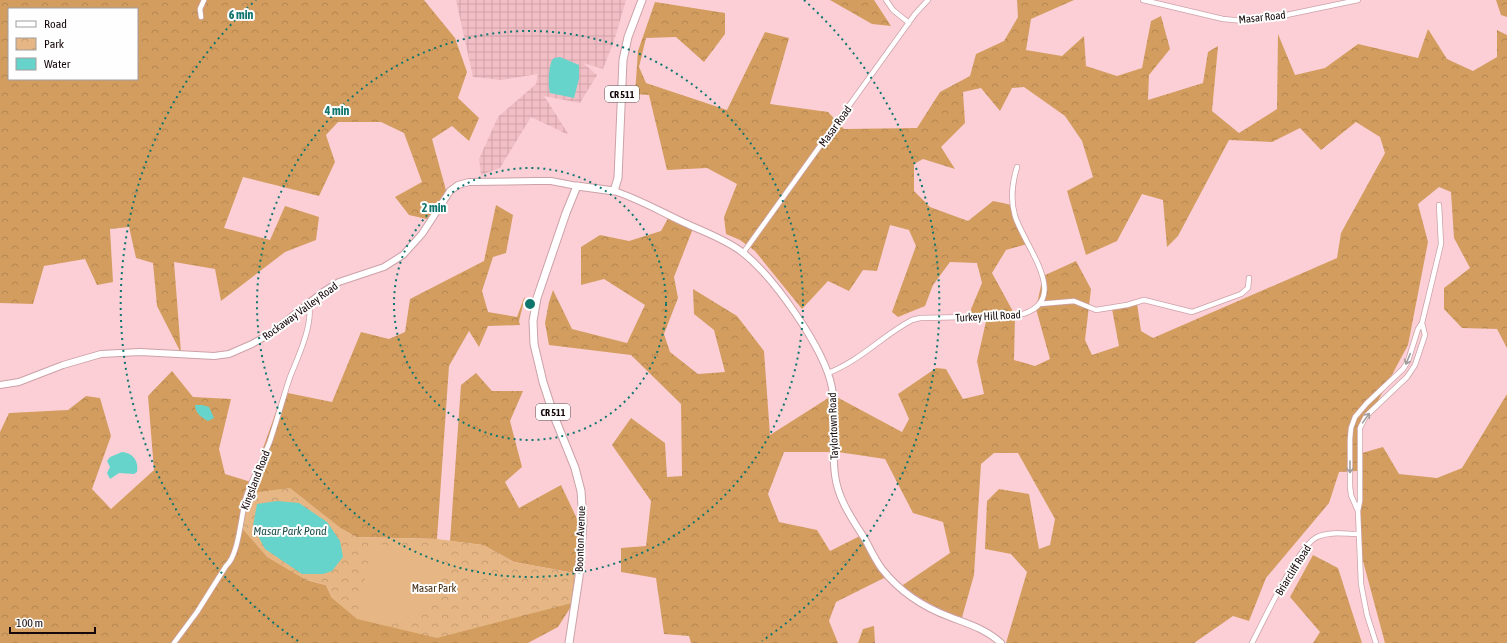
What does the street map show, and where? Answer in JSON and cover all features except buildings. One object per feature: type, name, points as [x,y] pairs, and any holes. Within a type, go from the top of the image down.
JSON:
[{"type":"main road","name":"CR 511","points":[[614,191],[618,178],[624,53],[628,37],[642,0]]},
{"type":"main road","name":"Rockaway Valley Road","points":[[577,186],[614,191]]},
{"type":"main road","name":"Boonton Avenue","points":[[569,643],[579,577],[583,522],[581,491],[575,468],[556,423],[542,382],[534,344],[533,321],[537,298],[566,213],[577,186]]},
{"type":"street","points":[[201,17],[200,10],[204,0]]},
{"type":"street","points":[[886,0],[893,10],[909,23]]},
{"type":"street","name":"Masar Road","points":[[743,253],[909,23],[923,4],[928,0]]},
{"type":"street","name":"Masar Road","points":[[1143,0],[1222,19],[1244,21],[1272,18],[1358,0]]},
{"type":"street","points":[[1017,167],[1012,189],[1013,205],[1019,227],[1043,277],[1044,293],[1039,304],[1074,301],[1096,310],[1128,306],[1144,300],[1192,312],[1241,294],[1248,288],[1249,278]]},
{"type":"street","name":"Rockaway Valley Road","points":[[0,385],[30,379],[63,365],[101,354],[140,352],[214,356],[230,354],[271,333],[339,282],[384,267],[403,255],[422,234],[450,191],[458,185],[470,182],[551,181],[577,186]]},
{"type":"street","name":"Taylortown Road","points":[[614,191],[639,200],[726,242],[743,253],[757,266],[807,330],[828,373],[833,398],[834,460],[837,486],[845,507],[882,569],[895,583],[916,601],[939,613],[968,623],[985,631],[1001,643]]},
{"type":"street","points":[[1358,511],[1351,495],[1350,486],[1351,428],[1355,417],[1367,403],[1396,376],[1408,361],[1418,329],[1422,323],[1441,244],[1440,205]]},
{"type":"street","name":"Turkey Hill Road","points":[[828,373],[858,358],[912,320],[920,318],[1015,316],[1031,312],[1039,304]]},
{"type":"street","name":"Kingsland Road","points":[[174,643],[197,612],[226,566],[232,562],[247,496],[270,441],[307,331],[310,318],[309,305]]},
{"type":"street","points":[[1376,643],[1363,599],[1361,577],[1358,511],[1360,502],[1360,428],[1366,416],[1413,370],[1425,335],[1422,323]]},
{"type":"street","points":[[1396,376],[1402,382]]},
{"type":"street","points":[[1351,435],[1360,435]]},
{"type":"street","name":"Briarcliff Road","points":[[1252,643],[1306,545],[1315,538],[1325,534],[1359,534]]},
{"type":"shaded area","points":[[456,0],[626,0],[614,41],[603,69],[583,63],[597,75],[580,103],[544,96],[569,135],[531,117],[500,168],[481,175],[479,159],[498,117],[536,84],[538,74],[501,80],[473,77]]},
{"type":"green space","points":[[0,0],[424,0],[455,38],[467,72],[458,98],[479,118],[469,141],[452,126],[432,139],[447,194],[431,220],[409,215],[395,197],[422,182],[404,133],[381,122],[338,122],[326,135],[335,162],[319,196],[243,177],[224,228],[270,240],[285,206],[319,217],[316,240],[285,252],[221,301],[215,269],[174,262],[181,353],[157,306],[153,263],[136,258],[129,227],[110,229],[113,282],[97,285],[85,259],[44,266],[33,304],[0,303]]},
{"type":"green space","points":[[830,0],[874,0],[891,26],[872,24]]},
{"type":"green space","points":[[1017,0],[1074,0],[1031,19],[1026,50],[1062,56],[1084,36],[1086,66],[1117,76],[1142,68],[1151,21],[1161,16],[1170,49],[1149,75],[1148,100],[1203,83],[1208,52],[1218,46],[1212,111],[1239,133],[1277,109],[1278,34],[1295,75],[1325,68],[1358,44],[1418,58],[1428,29],[1447,59],[1473,71],[1497,57],[1497,30],[1507,35],[1507,348],[1497,329],[1462,328],[1444,309],[1444,288],[1470,268],[1454,238],[1451,192],[1439,187],[1418,204],[1428,242],[1408,345],[1373,410],[1358,426],[1357,471],[1339,472],[1329,503],[1266,578],[1249,621],[1233,616],[1194,643],[1006,643],[1027,572],[1011,554],[985,549],[987,501],[999,489],[1029,494],[1039,549],[1050,545],[1055,519],[1018,453],[994,453],[981,464],[974,575],[961,621],[900,587],[950,553],[943,522],[913,513],[885,459],[838,452],[784,452],[768,494],[779,522],[817,530],[830,551],[862,535],[888,576],[836,602],[829,621],[838,643],[691,643],[689,636],[664,634],[656,578],[621,572],[621,548],[646,546],[651,501],[612,445],[631,418],[665,443],[667,477],[682,476],[681,404],[631,355],[549,345],[545,323],[553,290],[572,329],[627,343],[645,305],[604,279],[581,285],[581,247],[600,235],[629,241],[661,231],[670,215],[694,226],[674,277],[678,298],[664,334],[670,352],[698,374],[725,372],[714,330],[694,314],[693,289],[737,316],[764,351],[770,435],[833,395],[902,432],[909,419],[898,394],[936,368],[946,369],[963,399],[984,394],[977,361],[987,317],[972,317],[971,309],[982,283],[977,263],[950,262],[933,285],[925,306],[898,317],[892,312],[916,246],[909,230],[890,225],[877,271],[863,270],[849,291],[828,281],[802,309],[755,251],[740,240],[726,234],[724,217],[737,184],[707,168],[667,170],[649,95],[635,94],[638,51],[655,2],[725,13],[725,34],[704,62],[676,37],[646,38],[639,67],[646,83],[727,110],[765,32],[789,38],[770,104],[828,112],[844,129],[917,128],[940,92],[970,76],[976,54],[1004,41],[1018,17]],"holes":[[[1024,87],[1065,116],[1082,141],[1093,177],[1067,191],[1086,255],[1117,241],[1142,194],[1163,200],[1167,247],[1178,236],[1229,140],[1272,142],[1300,128],[1321,150],[1356,122],[1380,137],[1385,153],[1341,233],[1337,258],[1153,338],[1141,331],[1137,303],[1112,309],[1119,346],[1092,355],[1085,340],[1091,289],[1076,261],[1043,276],[1036,309],[1050,359],[1035,366],[1014,360],[1015,315],[992,273],[1006,250],[1027,244],[1012,205],[993,201],[968,221],[930,207],[914,191],[914,164],[923,159],[955,169],[941,147],[965,123],[963,92],[981,88],[1000,111],[1012,88]]]},
{"type":"green space","points":[[1496,0],[1507,0],[1507,17],[1501,15]]},
{"type":"green space","points":[[496,205],[513,215],[506,253],[493,257],[482,291],[488,312],[517,317],[525,297],[519,321],[520,325],[488,326],[479,347],[469,331],[449,366],[437,539],[356,537],[342,529],[306,580],[326,585],[332,598],[574,573],[514,562],[483,545],[450,541],[461,385],[476,373],[492,391],[523,391],[510,421],[522,467],[505,482],[519,508],[561,485],[579,523],[572,605],[558,627],[528,643],[0,643],[0,432],[9,413],[68,410],[86,396],[100,398],[111,436],[92,489],[111,509],[154,470],[148,396],[172,371],[193,397],[231,399],[219,449],[225,474],[251,482],[283,392],[332,402],[361,332],[389,339],[405,332],[410,299],[484,261]]},
{"type":"green space","points":[[1507,394],[1507,643],[1385,643],[1360,550],[1362,453],[1383,447],[1399,474],[1437,478],[1462,468]]},
{"type":"green space","name":"Masar Park","points":[[290,488],[342,529],[356,537],[437,539],[483,545],[514,562],[574,573],[572,603],[437,638],[357,619],[332,598],[326,585],[306,580],[267,557],[240,526],[251,493]]},
{"type":"green space","points":[[376,544],[446,553],[443,572],[438,588],[430,601],[420,611],[408,617],[394,621],[377,621],[358,618],[370,550],[371,546]]},
{"type":"green space","points":[[1313,555],[1338,568],[1362,643],[1313,643],[1320,632],[1290,597]]},
{"type":"green space","points":[[874,626],[875,643],[858,643],[863,629]]},
{"type":"water","points":[[560,57],[579,65],[579,79],[574,98],[550,93],[549,80],[552,60]]},
{"type":"water","points":[[195,405],[209,407],[214,418],[208,421],[203,418],[199,415]]},
{"type":"water","points":[[122,452],[129,454],[134,458],[137,464],[137,472],[134,474],[119,473],[110,479],[107,473],[110,467],[107,461],[110,457]]},
{"type":"water","name":"Masar Park Pond","points":[[277,501],[299,503],[327,522],[340,541],[343,557],[332,571],[323,574],[302,574],[265,549],[253,526],[257,504]]}]
